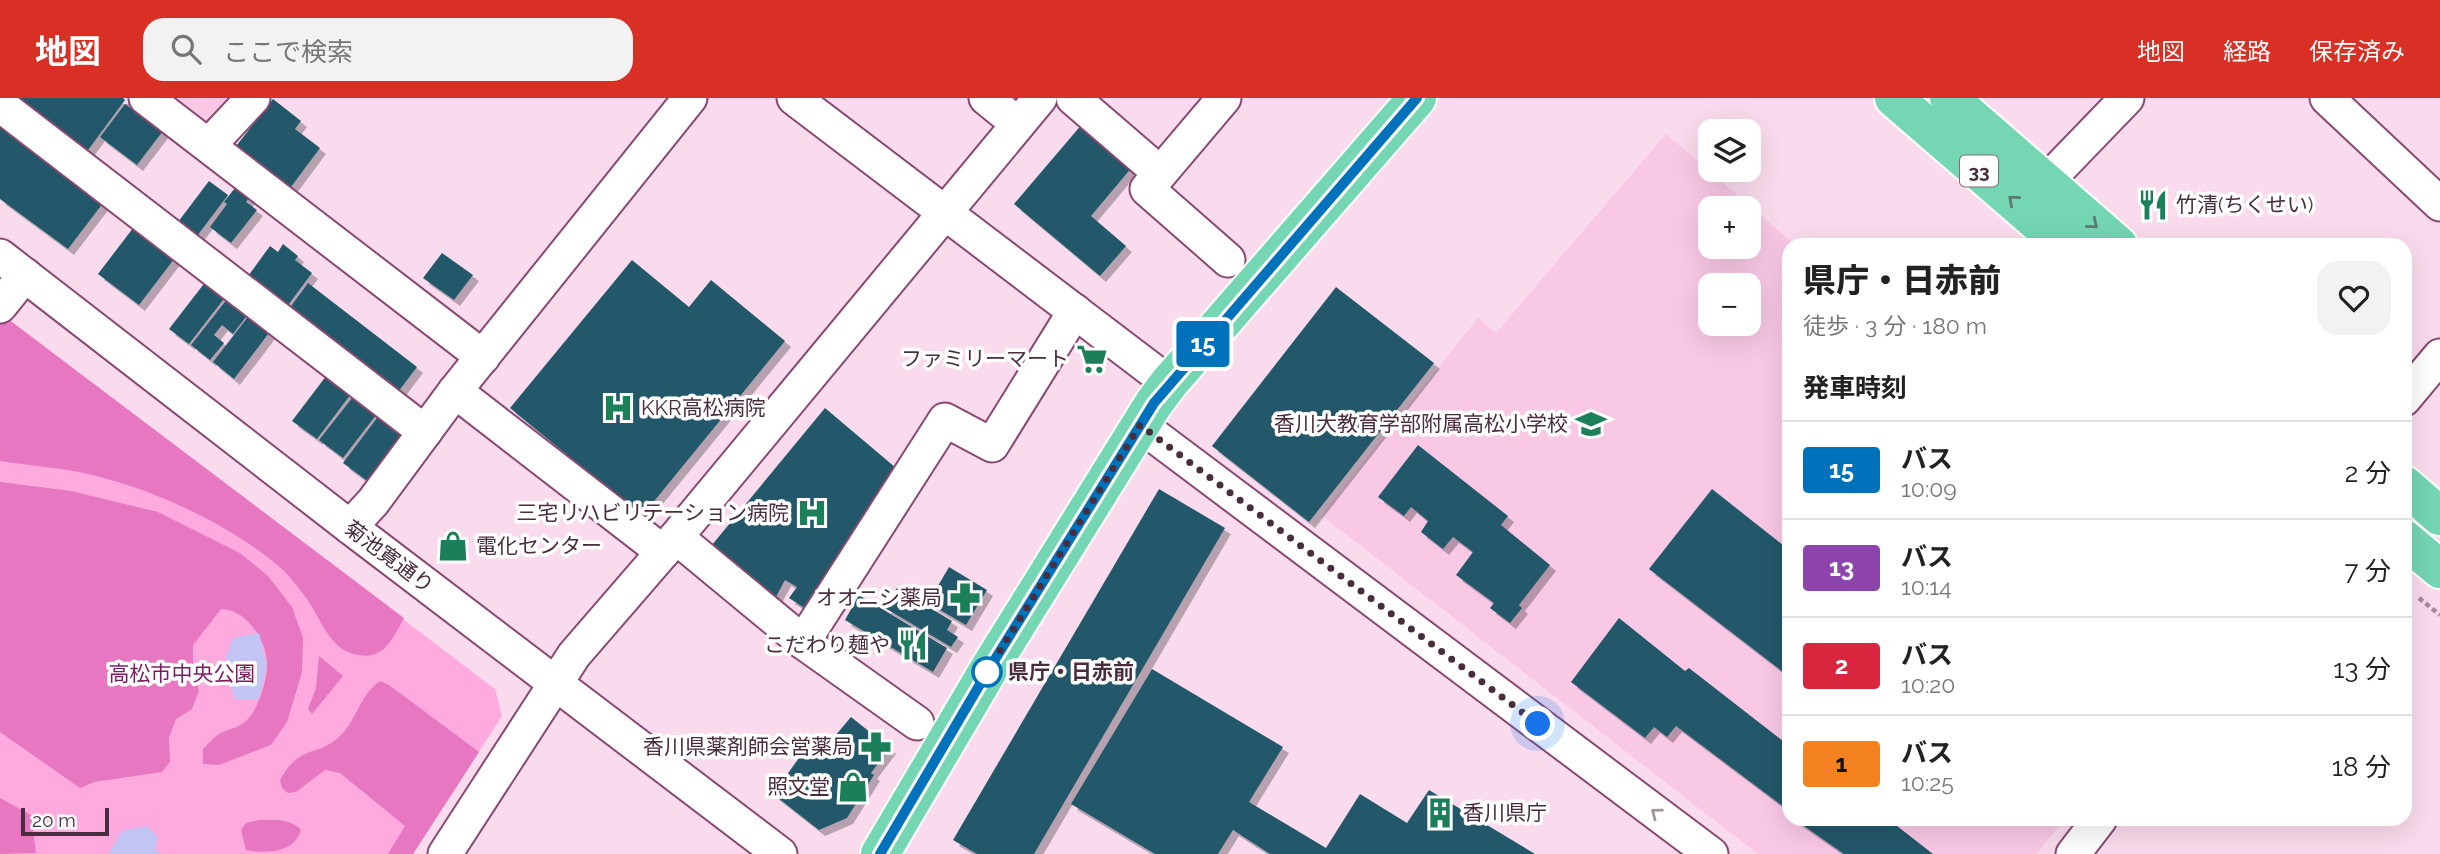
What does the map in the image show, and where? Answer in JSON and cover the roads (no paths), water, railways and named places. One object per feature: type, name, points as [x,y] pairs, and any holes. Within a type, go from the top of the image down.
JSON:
[{"type":"main road","points":[[880,854],[989,669],[1140,425],[1169,383],[1417,98]]},
{"type":"main road","name":"33","points":[[1894,98],[2056,238]]},
{"type":"main road","name":"33","points":[[1950,98],[2111,238]]},
{"type":"main road","points":[[2412,492],[2440,516]]},
{"type":"main road","points":[[2412,546],[2440,569]]},
{"type":"street","points":[[146,98],[483,357]]},
{"type":"street","points":[[209,145],[253,98]]},
{"type":"street","points":[[350,527],[373,502],[455,391],[690,98]]},
{"type":"street","points":[[794,98],[1169,383]]},
{"type":"street","points":[[986,98],[1018,124]]},
{"type":"street","points":[[445,854],[574,655],[670,544],[1040,98]]},
{"type":"street","points":[[1073,98],[1160,173]]},
{"type":"street","points":[[1224,98],[1147,189],[1228,260]]},
{"type":"street","points":[[2045,183],[2127,98]]},
{"type":"street","points":[[2327,98],[2440,204]]},
{"type":"street","points":[[0,105],[425,432]]},
{"type":"street","points":[[0,306],[7,262]]},
{"type":"street","name":"菊池寛通り","points":[[7,262],[780,854]]},
{"type":"street","points":[[803,642],[945,420],[992,445],[1076,311]]},
{"type":"street","points":[[2412,389],[2440,356]]},
{"type":"street","points":[[455,391],[917,723]]},
{"type":"street","points":[[1140,425],[1711,854]]},
{"type":"street","points":[[2073,854],[2095,826]]},
{"type":"water","points":[[259,633],[267,666],[259,699],[234,699],[226,657],[233,638]]},
{"type":"water","points":[[147,826],[158,837],[155,849],[161,854],[108,854],[122,831]]},
{"type":"place","name":"竹清(ちくせい)","points":[[2153,205]]},
{"type":"place","name":"ファミリーマート","points":[[1092,359]]},
{"type":"place","name":"KKR高松病院","points":[[618,408]]},
{"type":"place","name":"香川大教育学部附属高松小学校","points":[[1591,424]]},
{"type":"place","name":"三宅リハビリテーション病院","points":[[812,513]]},
{"type":"place","name":"電化センター","points":[[453,546]]},
{"type":"place","name":"オオニシ薬局","points":[[965,598]]},
{"type":"place","name":"こだわり麺や","points":[[913,645]]},
{"type":"place","name":"県庁・日赤前","points":[[987,672]]},
{"type":"place","name":"香川県薬剤師会営薬局","points":[[876,747]]},
{"type":"place","name":"照文堂","points":[[853,787]]},
{"type":"place","name":"香川県庁","points":[[1440,813]]},
{"type":"park label","name":"高松市中央公園","points":[[182,674]]}]
